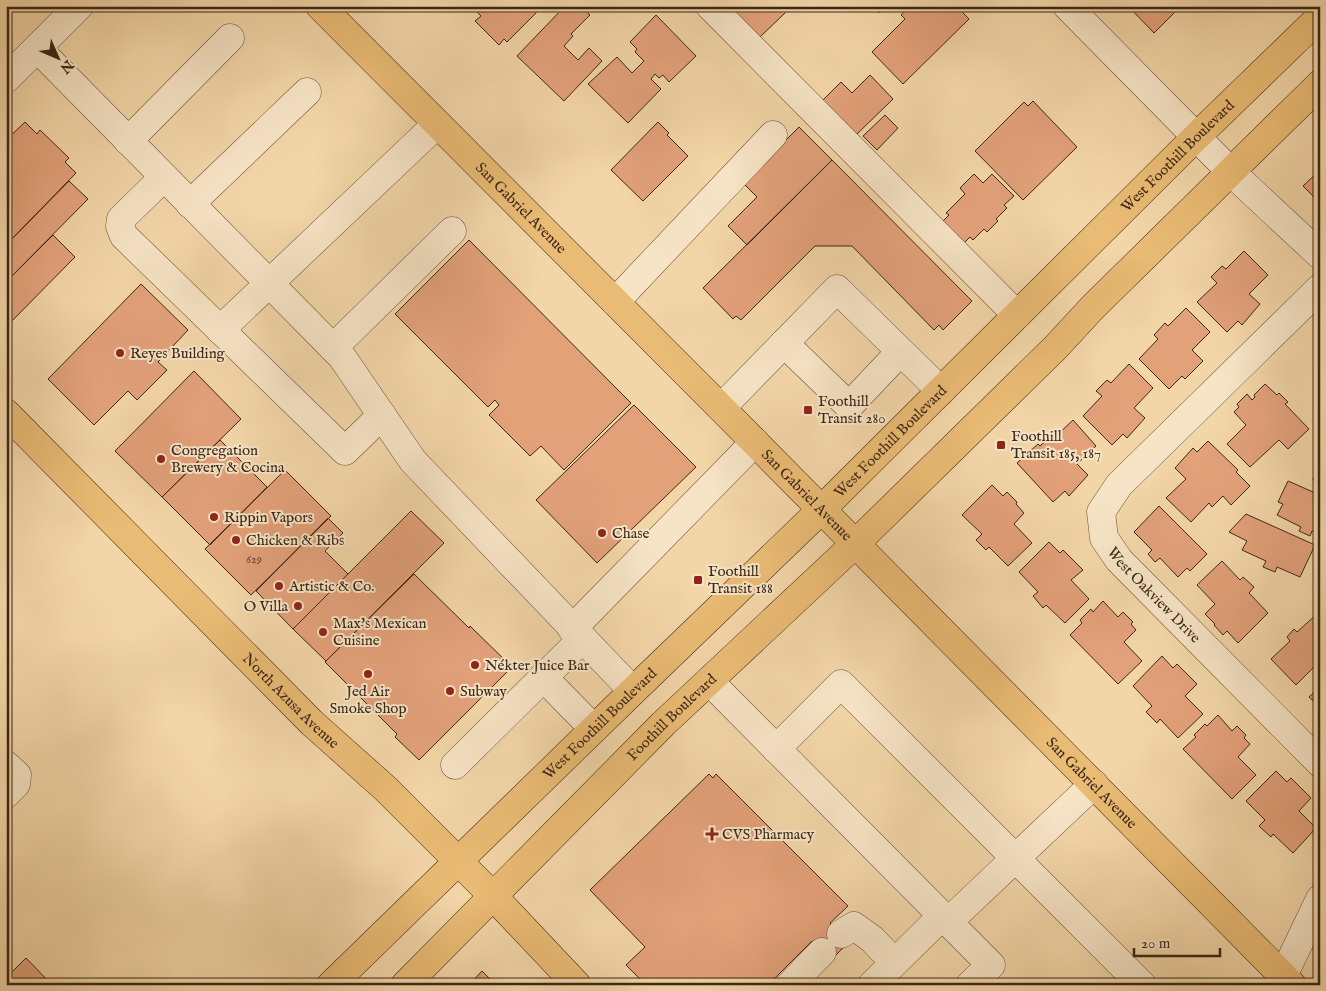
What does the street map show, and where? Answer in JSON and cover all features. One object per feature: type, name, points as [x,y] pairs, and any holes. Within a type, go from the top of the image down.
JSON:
[{"type":"main road","name":"San Gabriel Avenue","points":[[320,6],[1288,980]]},
{"type":"main road","name":"West Foothill Boulevard","points":[[331,985],[821,510],[1196,137],[1320,18]]},
{"type":"main road","points":[[855,544],[1320,84]]},
{"type":"main road","name":"North Azusa Avenue","points":[[6,413],[312,723],[386,789],[492,895],[577,985]]},
{"type":"main road","name":"Foothill Boulevard","points":[[405,985],[663,724],[855,544]]},
{"type":"street","points":[[79,6],[17,61],[128,141],[342,357],[413,461],[633,691]]},
{"type":"street","points":[[710,6],[1017,315]]},
{"type":"street","points":[[1067,6],[1230,172],[1320,254]]},
{"type":"street","points":[[128,141],[230,38]]},
{"type":"street","points":[[190,204],[307,92]]},
{"type":"street","points":[[220,330],[437,124]]},
{"type":"street","points":[[615,302],[773,135]]},
{"type":"street","points":[[164,177],[121,219],[120,226],[124,236],[345,451],[382,415]]},
{"type":"street","points":[[333,348],[452,231]]},
{"type":"street","name":"West Oakview Drive","points":[[1320,288],[1119,485],[1101,512],[1104,538],[1119,560],[1320,763]]},
{"type":"street","points":[[721,408],[837,289],[941,391]]},
{"type":"street","points":[[784,343],[849,406],[900,352]]},
{"type":"street","points":[[455,765],[543,677],[577,634],[754,442]]},
{"type":"street","points":[[543,677],[594,729]]},
{"type":"street","points":[[709,681],[991,965],[970,985]]},
{"type":"street","points":[[776,749],[841,684],[1142,985]]},
{"type":"street","points":[[6,765],[17,775],[16,784],[6,794]]},
{"type":"street","points":[[872,985],[894,962],[1015,859],[1094,784]]},
{"type":"street","points":[[1288,980],[1320,899]]},
{"type":"street","points":[[790,985],[832,943],[854,926],[872,939],[894,962]]},
{"type":"building","points":[[483,6],[540,6],[538,11],[507,42],[504,39],[499,45],[475,21],[481,16],[477,12]]},
{"type":"building","points":[[565,6],[584,6],[582,8],[590,15],[571,34],[573,36],[564,46],[578,60],[589,48],[602,61],[564,101],[517,56]]},
{"type":"building","points":[[729,6],[787,6],[783,10],[786,12],[760,37]]},
{"type":"building","points":[[872,6],[885,6],[879,13]]},
{"type":"building","points":[[910,6],[956,6],[969,19],[903,84],[872,52],[905,19],[901,15]]},
{"type":"building","points":[[1128,6],[1181,6],[1154,33]]},
{"type":"building","points":[[656,15],[696,56],[669,82],[663,75],[659,78],[655,74],[651,79],[661,89],[628,123],[588,84],[617,57],[632,73],[644,61],[635,52],[637,49],[630,42]]},
{"type":"building","points":[[870,75],[893,99],[856,135],[822,101],[841,82],[852,93]]},
{"type":"building","points":[[1033,101],[1077,147],[1023,200],[975,151],[1024,102],[1028,106]]},
{"type":"building","points":[[885,115],[898,128],[877,150],[863,136]]},
{"type":"building","points":[[25,122],[37,134],[40,130],[69,158],[65,162],[76,173],[6,245],[6,140]]},
{"type":"building","points":[[658,122],[669,133],[667,135],[688,156],[643,201],[611,170]]},
{"type":"building","points":[[799,127],[832,160],[747,245],[728,226],[757,197],[743,183]]},
{"type":"building","points":[[832,160],[972,301],[943,330],[939,325],[934,330],[852,246],[815,246],[741,320],[736,316],[733,319],[703,288]]},
{"type":"building","points":[[1320,170],[1320,203],[1303,186]]},
{"type":"building","points":[[974,174],[983,183],[992,174],[1014,196],[1004,205],[1007,208],[987,232],[984,229],[973,240],[970,237],[961,246],[940,224],[949,215],[946,213],[965,194],[960,188]]},
{"type":"building","points":[[69,181],[88,199],[6,282],[6,245]]},
{"type":"building","points":[[53,235],[75,257],[6,327],[6,282]]},
{"type":"building","points":[[469,240],[631,403],[564,470],[541,446],[530,456],[489,415],[499,405],[495,400],[488,407],[395,314]]},
{"type":"building","points":[[1244,251],[1268,275],[1249,294],[1260,304],[1242,325],[1238,321],[1227,332],[1197,302],[1217,283],[1211,277],[1222,266],[1226,269]]},
{"type":"building","name":"Reyes Building","points":[[141,284],[188,330],[158,362],[167,370],[137,400],[128,391],[94,425],[48,379]]},
{"type":"building","points":[[1186,308],[1210,332],[1192,350],[1203,361],[1185,379],[1182,376],[1169,389],[1139,359],[1158,339],[1154,335],[1165,323],[1168,326]]},
{"type":"building","points":[[1129,364],[1153,388],[1134,408],[1145,418],[1127,438],[1123,434],[1112,445],[1083,416],[1102,396],[1096,391],[1107,380],[1111,383]]},
{"type":"building","points":[[194,371],[241,419],[162,497],[115,451]]},
{"type":"building","points":[[1265,384],[1277,395],[1279,393],[1288,402],[1285,404],[1309,429],[1288,449],[1279,440],[1250,467],[1227,444],[1246,425],[1234,412],[1239,407],[1237,404],[1247,394],[1252,400],[1255,397],[1254,395]]},
{"type":"building","points":[[634,405],[696,467],[597,563],[536,500]]},
{"type":"building","points":[[1073,420],[1096,446],[1077,464],[1088,475],[1069,496],[1065,491],[1053,502],[1017,463],[1038,444],[1040,446],[1051,436],[1053,439]]},
{"type":"building","points":[[220,440],[267,487],[210,545],[162,497]]},
{"type":"building","points":[[1208,441],[1238,470],[1236,472],[1250,486],[1231,505],[1223,496],[1212,507],[1209,503],[1191,522],[1166,498],[1186,479],[1175,468],[1193,448],[1197,452]]},
{"type":"building","points":[[1320,456],[1320,483],[1313,480],[1318,468],[1315,467]]},
{"type":"building","points":[[285,470],[331,516],[251,595],[205,549]]},
{"type":"building","points":[[1288,481],[1320,495],[1320,534],[1312,531],[1310,536],[1299,531],[1301,527],[1277,515],[1283,504],[1278,502]]},
{"type":"building","points":[[992,485],[1003,496],[1007,492],[1017,502],[1016,504],[1024,513],[1014,524],[1032,543],[1008,566],[989,547],[986,550],[976,540],[982,534],[962,515]]},
{"type":"building","points":[[1159,506],[1207,554],[1190,571],[1187,568],[1178,577],[1160,558],[1155,562],[1148,554],[1152,550],[1134,532]]},
{"type":"building","points":[[411,511],[444,543],[326,661],[293,629]]},
{"type":"building","points":[[1246,514],[1315,545],[1300,577],[1277,567],[1275,572],[1263,567],[1266,561],[1242,550],[1247,541],[1229,532]]},
{"type":"building","points":[[328,518],[343,533],[325,551],[348,574],[293,629],[256,591]]},
{"type":"building","points":[[1049,542],[1060,553],[1063,550],[1083,570],[1071,580],[1089,599],[1065,623],[1046,605],[1043,608],[1033,596],[1038,592],[1019,572]]},
{"type":"building","points":[[1222,561],[1240,580],[1243,577],[1254,587],[1249,593],[1268,613],[1238,643],[1227,631],[1223,635],[1205,614],[1215,604],[1197,585]]},
{"type":"building","points":[[414,574],[512,667],[419,760],[395,737],[397,734],[325,662]]},
{"type":"building","points":[[1103,601],[1118,617],[1123,612],[1133,622],[1131,624],[1136,630],[1124,642],[1142,661],[1118,684],[1070,635],[1082,623],[1080,620],[1091,609],[1093,612]]},
{"type":"building","points":[[1317,614],[1320,617],[1320,661],[1296,685],[1271,659],[1290,641],[1287,637],[1294,629],[1297,632]]},
{"type":"building","points":[[1162,656],[1173,668],[1177,664],[1197,684],[1185,696],[1203,714],[1178,738],[1160,719],[1157,723],[1146,712],[1152,706],[1133,686]]},
{"type":"building","points":[[1320,687],[1320,707],[1309,697]]},
{"type":"building","points":[[1218,715],[1232,731],[1237,726],[1246,735],[1244,738],[1250,744],[1238,757],[1256,775],[1232,799],[1183,749],[1196,737],[1194,735],[1205,724],[1207,726]]},
{"type":"building","points":[[1276,771],[1287,782],[1291,778],[1311,798],[1299,811],[1316,828],[1293,853],[1273,834],[1271,837],[1259,826],[1265,820],[1246,801]]},
{"type":"building","name":"CVS Pharmacy","points":[[709,774],[713,778],[716,774],[848,906],[830,923],[849,942],[831,960],[812,941],[768,985],[646,985],[626,965],[645,947],[590,890]]},
{"type":"building","points":[[26,958],[52,985],[6,985],[6,978]]},
{"type":"building","points":[[482,971],[496,985],[469,985]]},
{"type":"place","name":"Reyes Building","points":[[120,353]]},
{"type":"place","name":"Foothill Transit 280","points":[[808,410]]},
{"type":"place","name":"Foothill Transit 185, 187","points":[[1001,445]]},
{"type":"place","name":"Congregation Brewery & Cocina","points":[[161,459]]},
{"type":"place","name":"Rippin Vapors","points":[[214,517]]},
{"type":"place","name":"Chase","points":[[602,533]]},
{"type":"place","name":"Chicken & Ribs","points":[[236,540]]},
{"type":"place","name":"Foothill Transit 188","points":[[698,580]]},
{"type":"place","name":"Artistic & Co.","points":[[279,586]]},
{"type":"place","name":"O Villa","points":[[298,606]]},
{"type":"place","name":"Max's Mexican Cuisine","points":[[323,632]]},
{"type":"place","name":"Nékter Juice Bar","points":[[475,665]]},
{"type":"place","name":"Jed Air Smoke Shop","points":[[368,674]]},
{"type":"place","name":"Subway","points":[[450,691]]},
{"type":"place","name":"CVS Pharmacy","points":[[712,834]]}]
